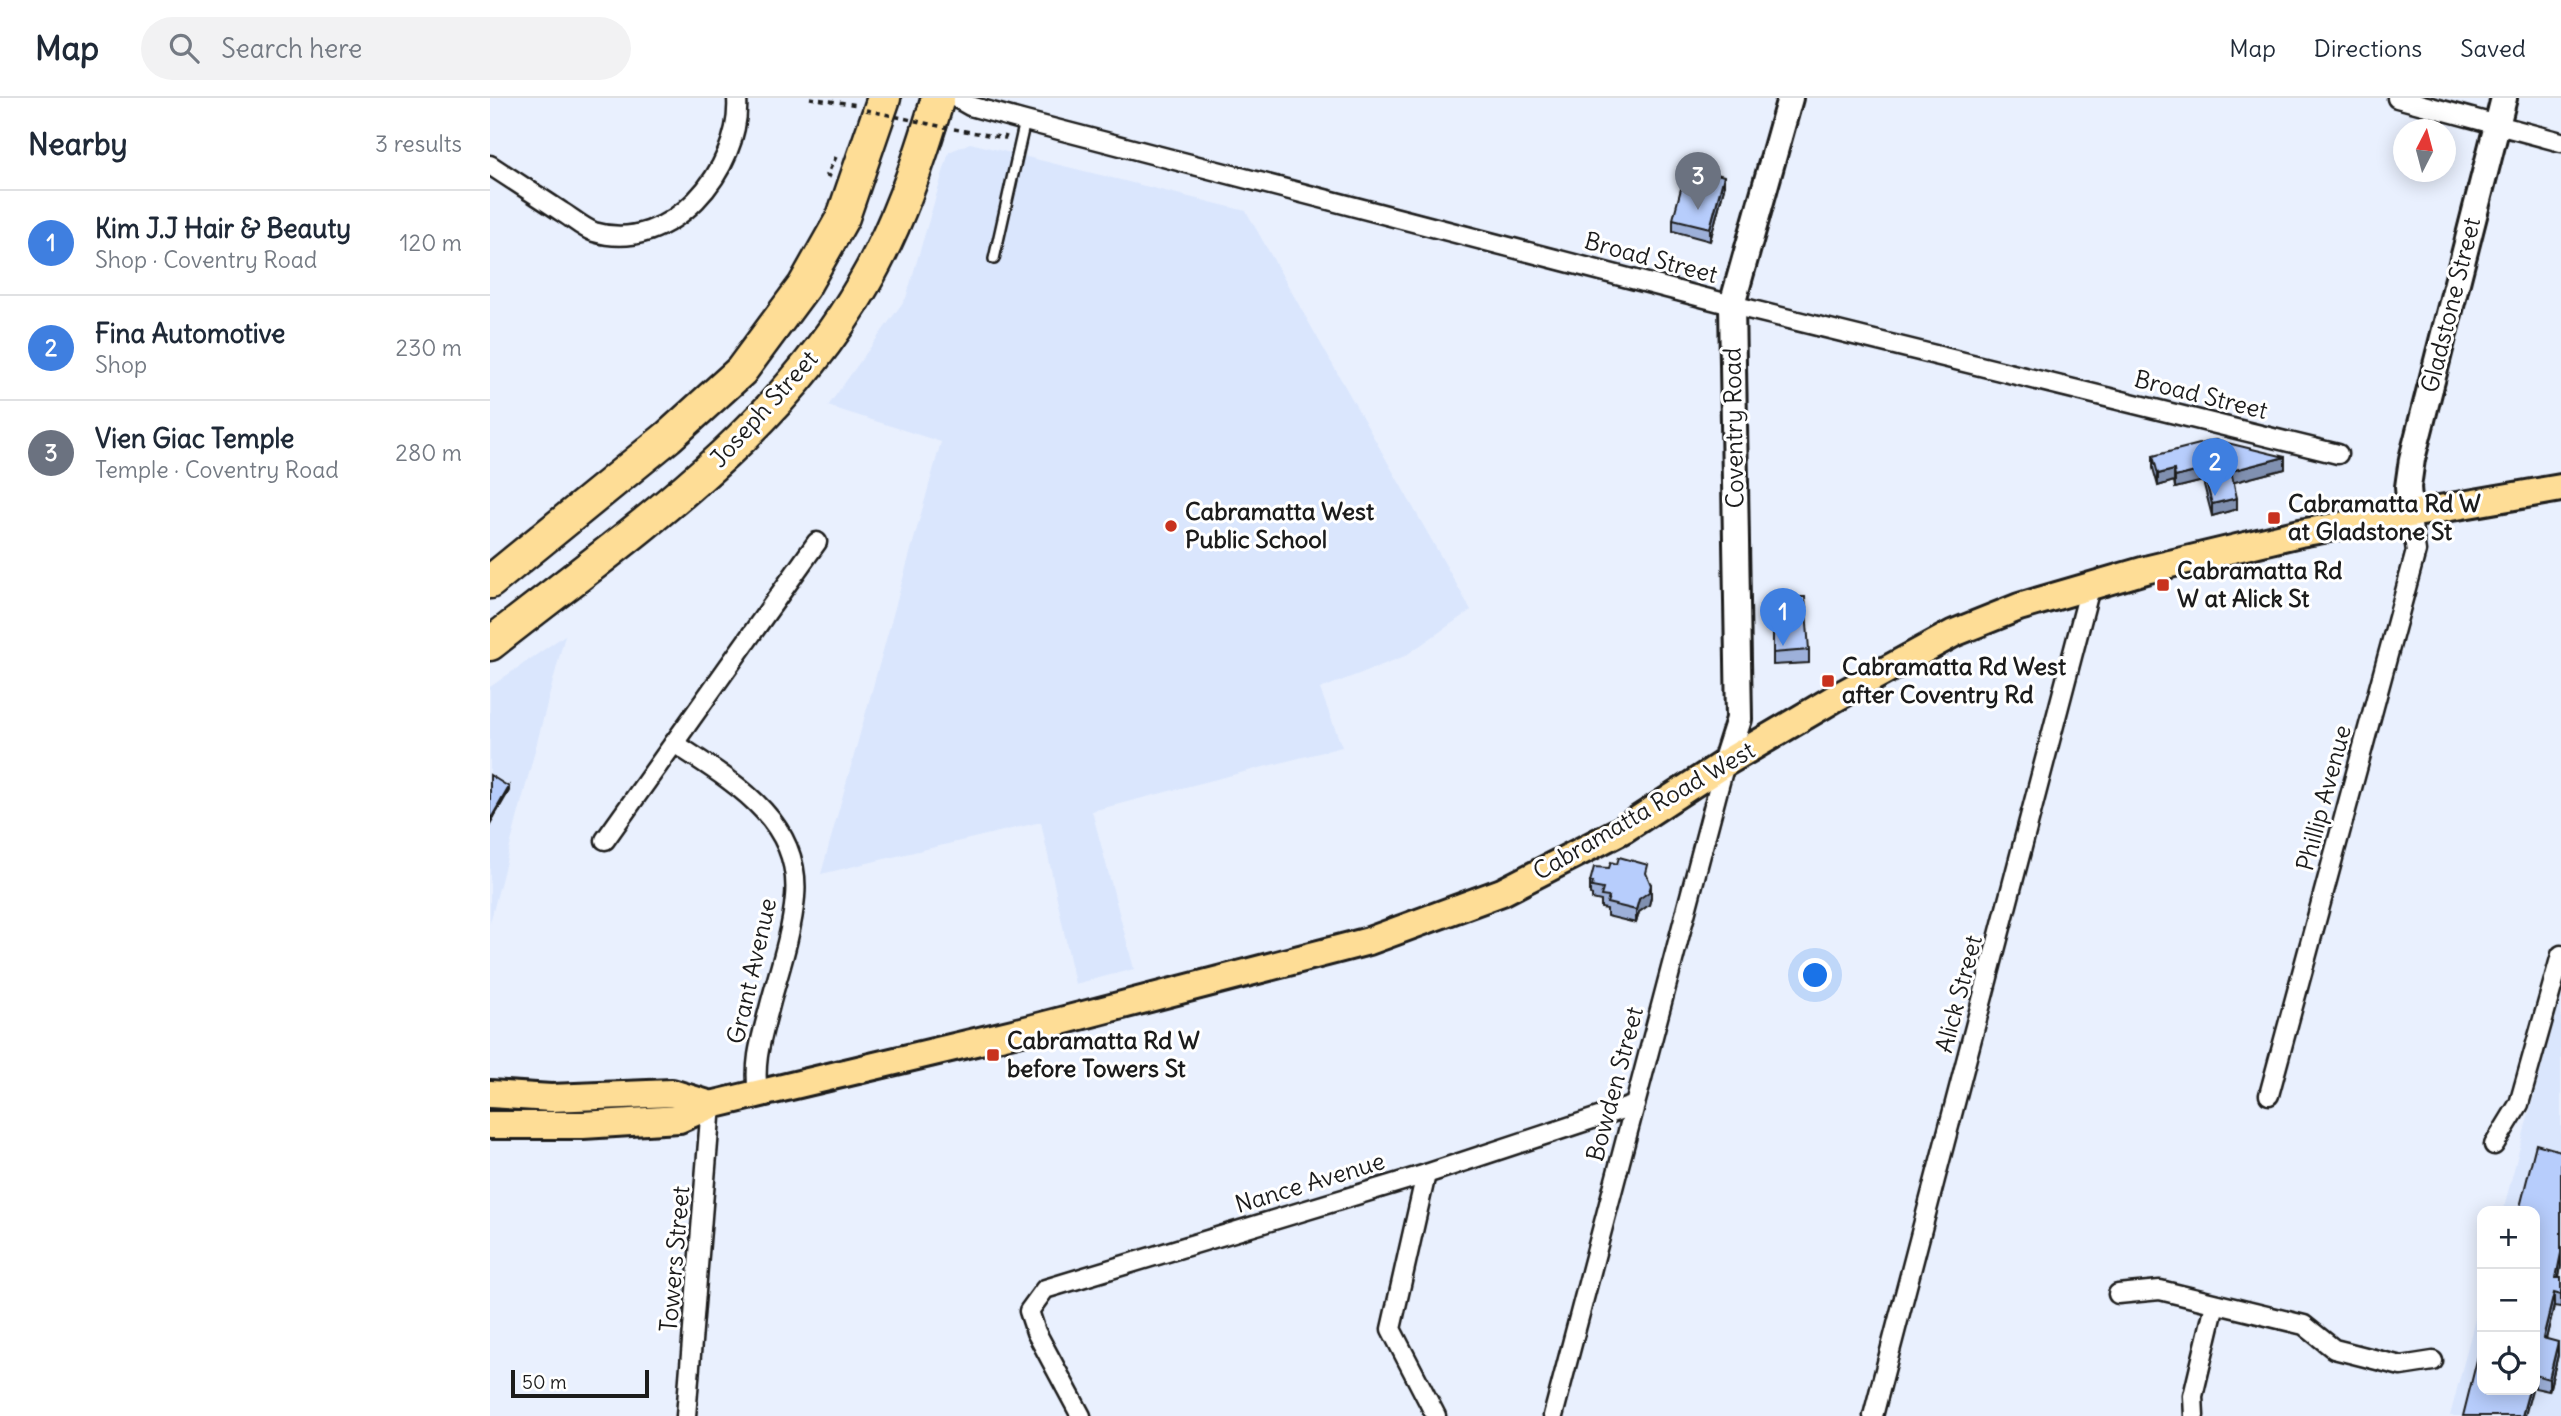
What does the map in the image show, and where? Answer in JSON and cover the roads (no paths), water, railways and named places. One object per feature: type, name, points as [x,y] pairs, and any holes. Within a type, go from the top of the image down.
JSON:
[{"type":"highway","name":"Joseph Street","points":[[490,644],[711,469],[799,377],[863,285],[905,196],[938,98]]},
{"type":"highway","name":"Joseph Street","points":[[490,582],[668,437],[741,371],[804,286],[843,216],[875,104]]},
{"type":"main road","name":"Cabramatta Road West","points":[[490,1125],[583,1125],[679,1119],[711,1105],[1369,941],[1502,892],[1562,863],[1624,829],[1725,763],[1954,633],[2019,607],[2091,584],[2300,533],[2561,488]]},
{"type":"main road","name":"Cabramatta Road West","points":[[490,1094],[551,1098],[672,1093],[711,1105]]},
{"type":"street","points":[[490,165],[593,231],[626,236],[675,219],[701,195],[729,153],[738,112],[737,98]]},
{"type":"street","name":"Broad Street","points":[[956,98],[970,106],[1022,120],[1732,305],[2337,454]]},
{"type":"street","name":"Coventry Road","points":[[1725,763],[1739,719],[1732,305],[1790,98]]},
{"type":"street","points":[[2397,98],[2561,142]]},
{"type":"street","name":"Gladstone Street","points":[[2410,513],[2408,487],[2412,459],[2504,98]]},
{"type":"street","name":"Phillip Avenue","points":[[2269,1095],[2416,551],[2410,513]]},
{"type":"street","points":[[605,840],[817,542]]},
{"type":"street","name":"Alick Street","points":[[1873,1416],[2091,584]]},
{"type":"street","name":"Grant Avenue","points":[[674,743],[735,784],[769,816],[785,836],[795,868],[795,898],[787,939],[754,1067],[758,1095]]},
{"type":"street","name":"Bowden Street","points":[[1553,1416],[1725,763]]},
{"type":"street","points":[[2494,1145],[2519,1104],[2561,955]]},
{"type":"street","name":"Towers Street","points":[[687,1416],[711,1105]]},
{"type":"street","name":"Nance Avenue","points":[[1081,1416],[1036,1332],[1030,1311],[1045,1289],[1426,1174],[1635,1105]]},
{"type":"street","points":[[1426,1174],[1391,1329],[1436,1416]]},
{"type":"street","points":[[2118,1294],[2160,1290],[2304,1325],[2334,1349],[2401,1366],[2433,1361]]},
{"type":"street","points":[[2194,1416],[2193,1396],[2215,1304]]},
{"type":"lane","points":[[994,259],[1022,120]]},
{"type":"place","name":"Vien Giac Temple","points":[[1698,210]]},
{"type":"place","name":"Fina Automotive","points":[[2215,496]]},
{"type":"place","name":"Cabramatta Rd W at Gladstone St","points":[[2274,518]]},
{"type":"place","name":"Cabramatta West Public School","points":[[1171,526]]},
{"type":"place","name":"Cabramatta Rd W at Alick St","points":[[2163,585]]},
{"type":"place","name":"Kim J.J Hair & Beauty","points":[[1783,646]]},
{"type":"place","name":"Cabramatta Rd West after Coventry Rd","points":[[1828,681]]},
{"type":"place","name":"Cabramatta Rd W before Towers St","points":[[993,1055]]}]
